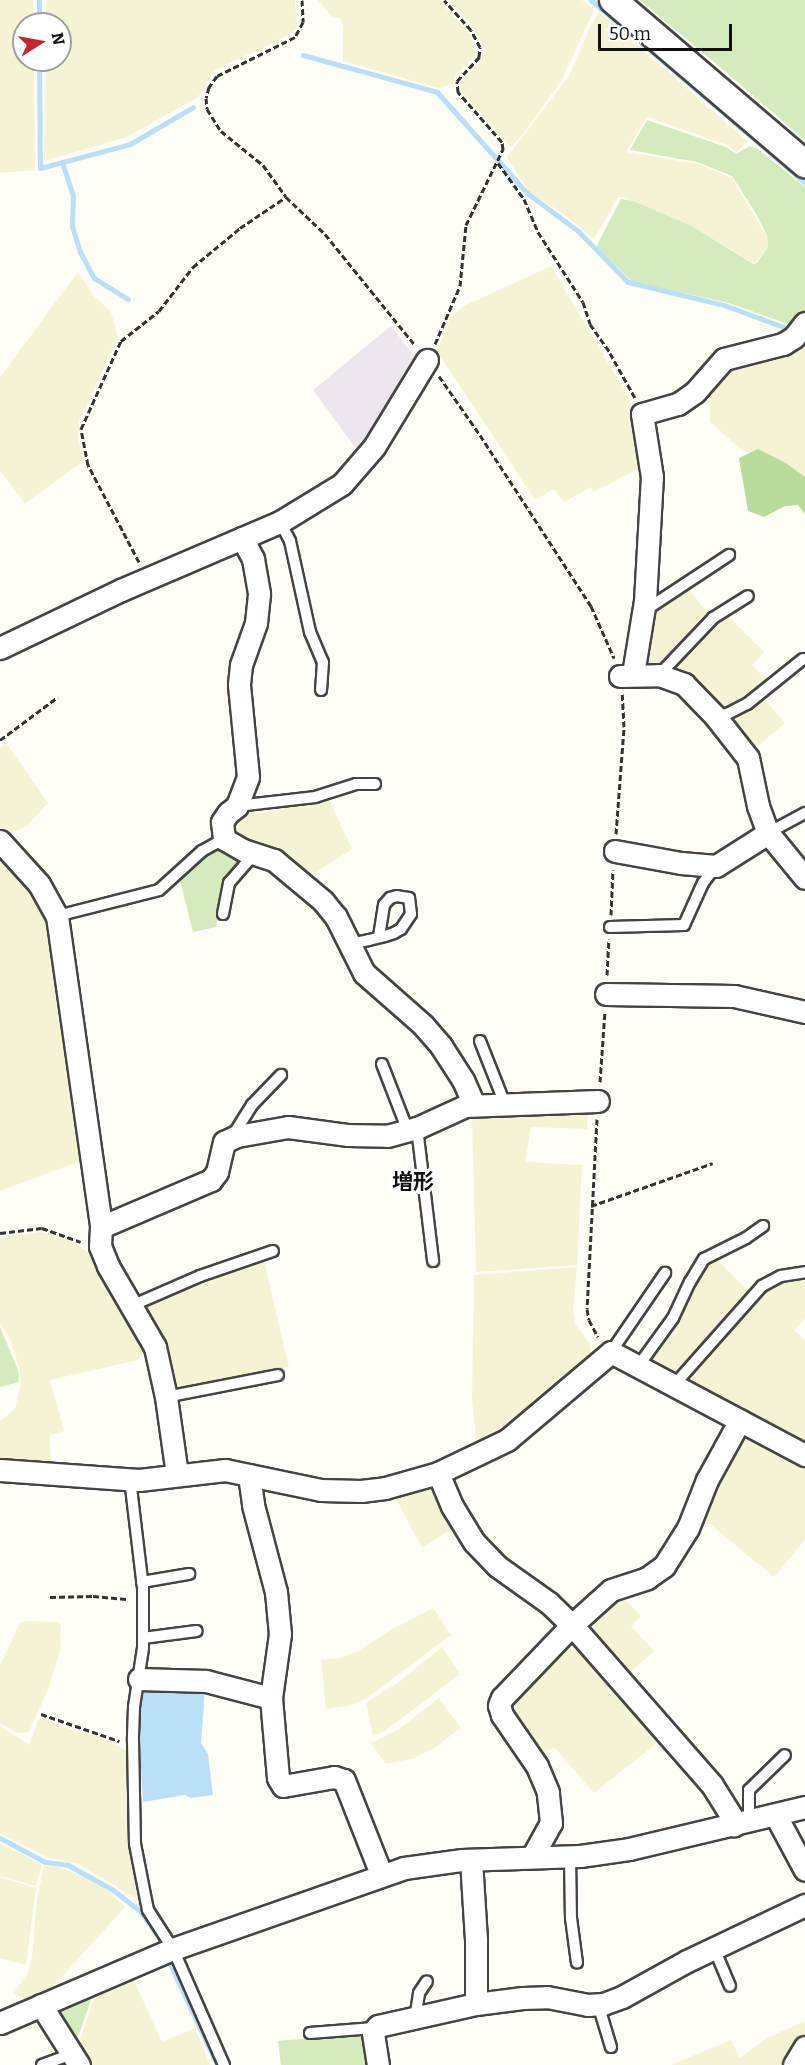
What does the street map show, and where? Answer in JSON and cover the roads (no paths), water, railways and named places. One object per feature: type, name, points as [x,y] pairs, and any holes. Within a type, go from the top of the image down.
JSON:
[{"type":"street","points":[[613,0],[805,164]]},
{"type":"street","points":[[805,323],[794,337],[783,344],[724,359],[695,392],[678,404],[642,414],[652,477],[644,611],[626,675],[659,675],[684,684],[715,716],[748,758],[758,806],[768,833],[805,878]]},
{"type":"street","points":[[0,648],[148,579],[280,522],[342,484],[374,447],[427,360]]},
{"type":"street","points":[[242,538],[253,559],[259,594],[256,623],[241,665],[241,729],[248,777],[237,806],[222,822],[224,839],[237,847],[274,860],[323,901],[336,917],[368,978],[423,1025],[441,1046],[463,1080],[474,1105]]},
{"type":"street","points":[[615,851],[681,863],[716,866],[768,833]]},
{"type":"street","points":[[0,842],[39,884],[57,916],[101,1237],[108,1266],[155,1347],[166,1397],[177,1474]]},
{"type":"street","points":[[606,994],[734,996],[805,1012]]},
{"type":"street","points":[[101,1237],[211,1180],[217,1172],[224,1142],[232,1137],[288,1127],[371,1136],[412,1129],[465,1106],[598,1101]]},
{"type":"street","points":[[0,1470],[130,1479],[225,1470],[321,1490],[362,1491],[385,1488],[438,1473],[507,1440],[611,1352],[805,1455]]},
{"type":"street","points":[[532,1857],[550,1823],[548,1792],[537,1766],[502,1715],[499,1705],[508,1689],[610,1590],[647,1578],[664,1566],[688,1528],[707,1480],[740,1420]]},
{"type":"street","points":[[438,1473],[452,1506],[474,1542],[497,1566],[549,1603],[572,1625],[712,1785],[731,1816],[741,1824]]},
{"type":"street","points":[[249,1475],[253,1505],[276,1592],[280,1634],[271,1698],[279,1782],[283,1786],[334,1777],[344,1780],[381,1874]]},
{"type":"street","points":[[139,1679],[206,1681],[271,1698]]},
{"type":"street","points":[[0,2023],[173,1949],[381,1874],[431,1864],[570,1856],[629,1849],[805,1807]]},
{"type":"street","points":[[777,1815],[805,1870]]},
{"type":"street","points":[[471,1860],[476,1940],[476,2004]]},
{"type":"street","points":[[378,2065],[374,2028],[476,2004],[537,1997],[579,2004],[598,2004],[622,1997],[714,1948],[805,1905]]},
{"type":"street","points":[[41,2005],[76,2059]]},
{"type":"street","points":[[794,2065],[805,2047]]},
{"type":"lane","points":[[280,522],[290,541],[310,632],[322,662],[324,683],[321,690]]},
{"type":"lane","points":[[644,611],[729,555]]},
{"type":"lane","points":[[659,675],[714,618],[748,596]]},
{"type":"lane","points":[[715,716],[747,704],[803,659]]},
{"type":"lane","points":[[237,806],[315,796],[357,784],[375,784]]},
{"type":"lane","points":[[768,833],[805,813]]},
{"type":"lane","points":[[57,916],[159,890],[202,851],[224,839]]},
{"type":"lane","points":[[223,914],[229,883],[255,853]]},
{"type":"lane","points":[[610,927],[684,925],[703,883],[716,866]]},
{"type":"lane","points":[[350,945],[379,937]]},
{"type":"lane","points":[[480,1041],[505,1104]]},
{"type":"lane","points":[[382,1064],[412,1129],[433,1262]]},
{"type":"lane","points":[[232,1137],[252,1105],[281,1076]]},
{"type":"lane","points":[[639,1365],[669,1324],[704,1259],[746,1238],[763,1226]]},
{"type":"lane","points":[[131,1306],[200,1276],[273,1251]]},
{"type":"lane","points":[[675,1384],[762,1286],[781,1276],[805,1272]]},
{"type":"lane","points":[[611,1352],[665,1273]]},
{"type":"lane","points":[[166,1397],[278,1375]]},
{"type":"lane","points":[[130,1479],[143,1601],[143,1638],[134,1707],[135,1844],[148,1910],[173,1949],[224,2065]]},
{"type":"lane","points":[[142,1582],[189,1574]]},
{"type":"lane","points":[[143,1638],[197,1630]]},
{"type":"lane","points":[[741,1824],[748,1790],[785,1755]]},
{"type":"lane","points":[[570,1856],[571,1918],[577,1963]]},
{"type":"lane","points":[[714,1948],[730,1986]]},
{"type":"lane","points":[[415,2019],[419,1993],[427,1981]]},
{"type":"lane","points":[[598,2004],[611,2047]]},
{"type":"lane","points":[[310,2033],[374,2028]]},
{"type":"lane","points":[[42,2065],[76,2059]]},
{"type":"water","points":[[152,1687],[205,1689],[201,1743],[208,1754],[213,1795],[190,1798],[185,1795],[143,1802],[139,1732],[140,1701],[144,1692]]},
{"type":"waterway","points":[[39,0],[39,12]]},
{"type":"waterway","points":[[591,0],[805,183]]},
{"type":"waterway","points":[[303,55],[437,92],[527,193],[578,231],[628,282],[724,305],[789,329]]},
{"type":"waterway","points":[[39,72],[40,168],[130,144],[193,107]]},
{"type":"waterway","points":[[62,162],[73,196],[72,226],[80,252],[94,278],[128,299]]},
{"type":"waterway","points":[[0,1838],[45,1862],[68,1865],[113,1890],[141,1912],[159,1938]]},
{"type":"waterway","points":[[170,1964],[217,2065]]},
{"type":"district","name":"増形","points":[[413,1182]]}]
